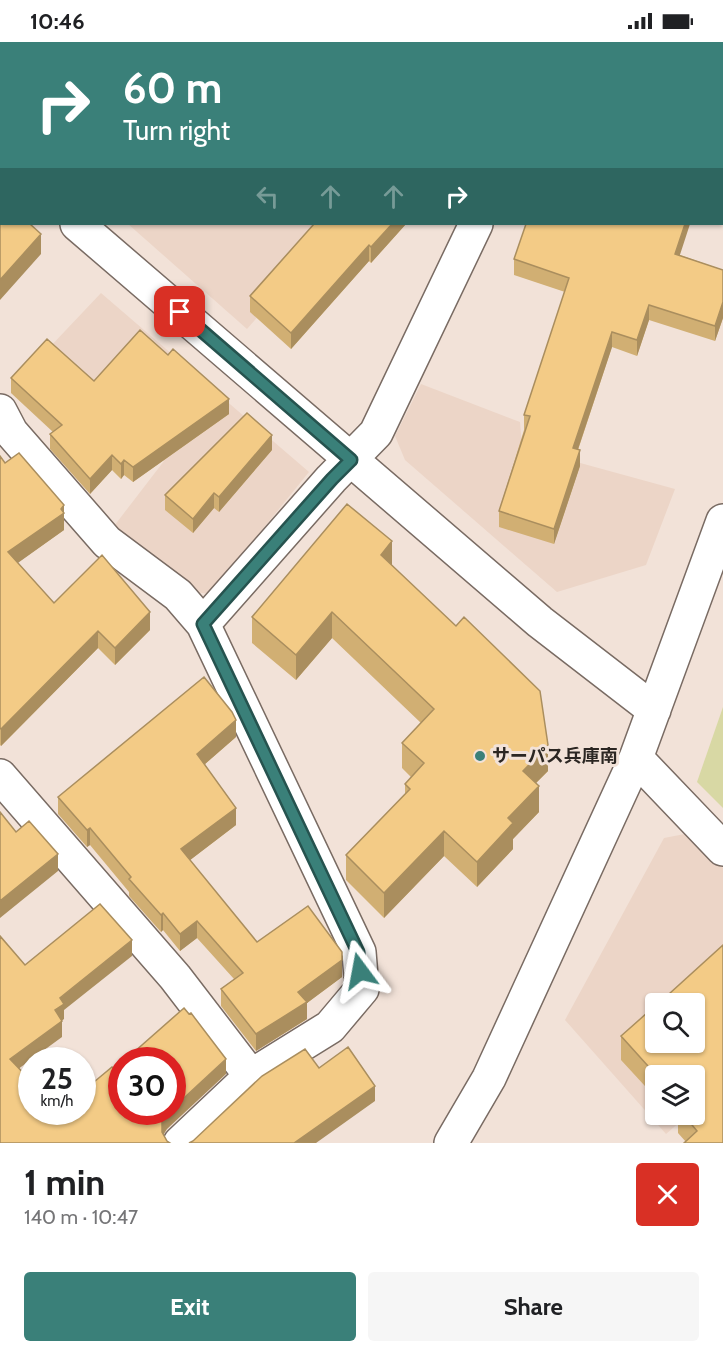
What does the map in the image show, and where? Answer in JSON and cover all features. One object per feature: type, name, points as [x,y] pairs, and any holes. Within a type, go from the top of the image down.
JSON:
[{"type":"street","points":[[78,225],[540,622],[654,710]]},
{"type":"street","points":[[203,624],[376,433],[476,225]]},
{"type":"street","points":[[0,411],[11,432],[107,542],[178,595],[203,624],[358,952],[362,989],[330,1027],[251,1076],[180,1143]]},
{"type":"street","points":[[451,1143],[489,1078],[636,758],[723,520]]},
{"type":"street","points":[[636,758],[723,849]]},
{"type":"street","points":[[0,776],[175,977],[251,1076]]},
{"type":"shaded area","points":[[129,225],[339,225],[247,329]]},
{"type":"shaded area","points":[[101,293],[309,472],[210,594],[187,591],[111,530],[164,461],[48,349]]},
{"type":"shaded area","points":[[421,384],[520,422],[522,447],[675,489],[646,565],[557,592],[405,460],[395,436]]},
{"type":"shaded area","points":[[690,833],[723,868],[723,1083],[705,1079],[705,1065],[645,1065],[645,1110],[565,1020],[664,838]]},
{"type":"shaded area","points":[[658,1125],[676,1125],[666,1134]]},
{"type":"green space","points":[[723,707],[723,808],[697,782]]},
{"type":"building","points":[[0,225],[31,225],[41,234],[0,280]]},
{"type":"building","points":[[313,225],[391,225],[371,247],[369,245],[291,333],[250,296]]},
{"type":"building","points":[[526,225],[685,225],[675,254],[723,270],[723,302],[715,326],[649,305],[637,340],[612,332],[573,448],[580,450],[554,529],[499,511],[530,416],[524,415],[569,278],[514,259]]},
{"type":"building","points":[[140,330],[168,355],[173,349],[229,399],[133,467],[124,460],[121,464],[112,455],[90,479],[50,434],[62,425],[11,378],[47,339],[94,381]]},
{"type":"building","points":[[247,413],[272,435],[219,497],[214,493],[193,519],[165,495]]},
{"type":"building","points":[[19,453],[64,505],[61,509],[64,513],[8,552],[54,603],[102,555],[150,612],[115,648],[98,631],[1,729],[0,456],[5,463]]},
{"type":"building","points":[[347,504],[392,541],[381,555],[456,626],[464,617],[540,691],[548,745],[523,771],[539,786],[508,818],[513,823],[477,862],[444,831],[384,893],[346,855],[410,789],[405,784],[424,763],[402,743],[434,709],[332,612],[296,655],[252,617]]},
{"type":"building","points":[[204,677],[236,720],[197,754],[236,808],[181,849],[257,942],[308,906],[342,952],[342,960],[298,992],[307,1002],[256,1034],[221,989],[243,973],[197,921],[180,934],[163,913],[161,915],[129,879],[131,877],[90,828],[87,830],[58,797]]},
{"type":"building","points":[[0,812],[16,832],[29,821],[58,854],[0,901]]},
{"type":"building","points":[[100,904],[132,940],[60,998],[64,1004],[55,1010],[62,1021],[26,1047],[18,1047],[18,1053],[10,1059],[18,1067],[18,1125],[96,1125],[96,1080],[108,1070],[108,1125],[162,1125],[162,1132],[170,1143],[0,1143],[0,936],[25,965]]},
{"type":"building","points":[[723,945],[723,1143],[684,1143],[697,1131],[692,1125],[705,1125],[705,1065],[647,1065],[621,1036],[645,1015],[645,1053],[705,1053],[705,993],[670,993]]},
{"type":"building","points":[[184,1008],[189,1014],[191,1013],[226,1059],[186,1096],[186,1047],[140,1047]]},
{"type":"building","points":[[348,1047],[375,1086],[294,1143],[189,1143],[262,1076],[305,1049],[319,1068]]},
{"type":"place","name":"サーパス兵庫南","points":[[480,756]]},
{"type":"route","points":[[180,312],[351,460],[203,624],[358,952],[360,971]]}]
